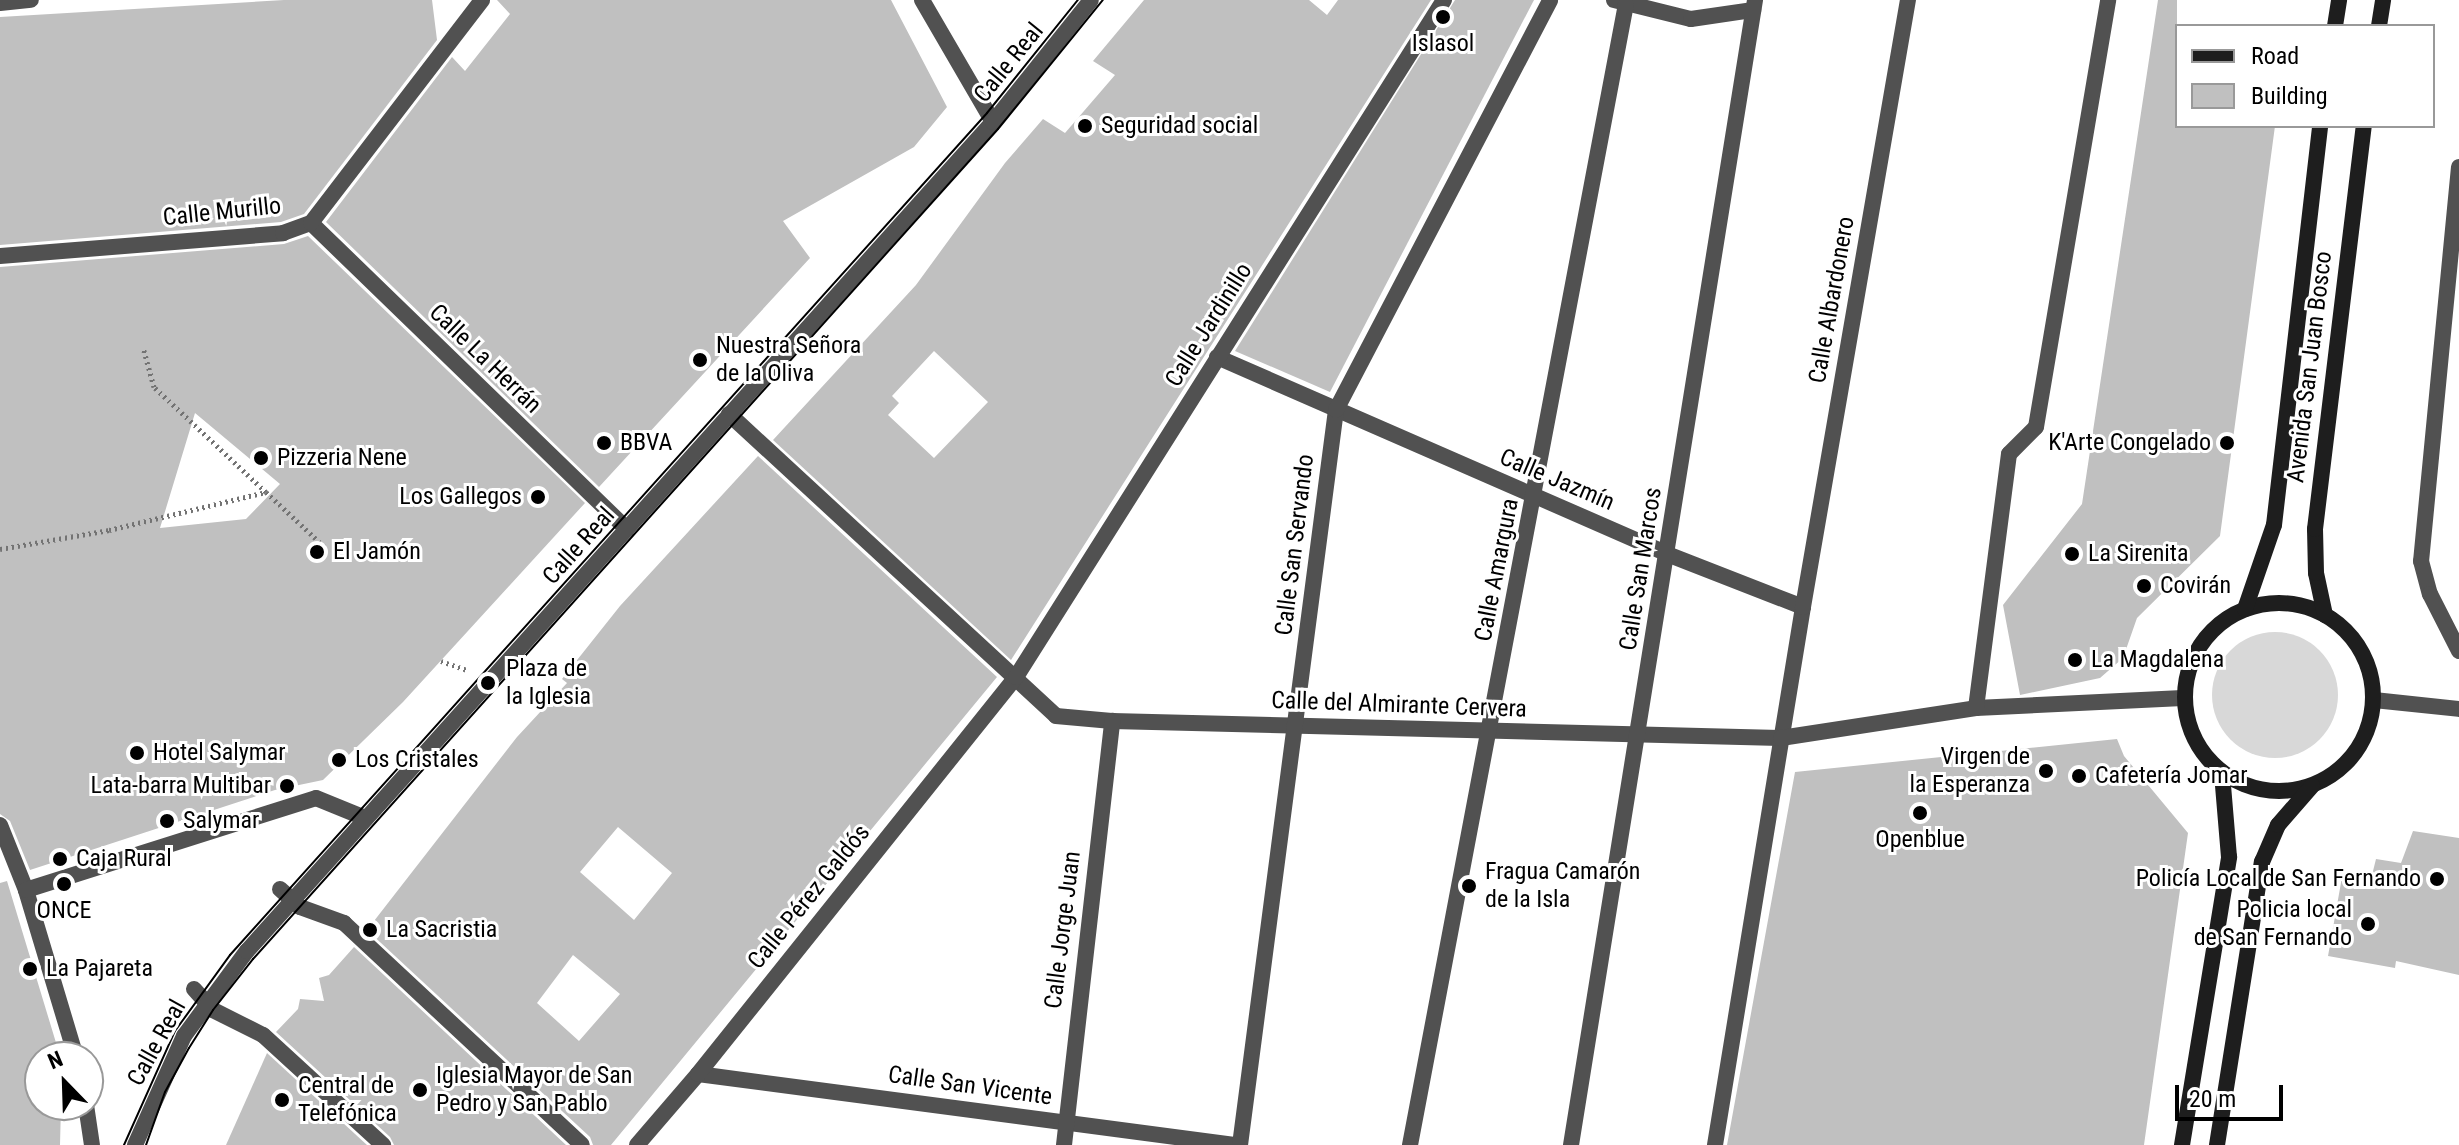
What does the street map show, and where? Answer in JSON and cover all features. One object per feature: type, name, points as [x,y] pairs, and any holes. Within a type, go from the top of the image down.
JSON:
[{"type":"street","points":[[0,3],[31,0]]},
{"type":"street","name":"Calle Murillo","points":[[0,256],[283,233],[311,223],[482,0]]},
{"type":"street","points":[[922,0],[993,122]]},
{"type":"street","name":"Calle Real","points":[[135,1145],[162,1079],[206,1002],[286,894],[365,818],[627,529],[993,122],[1091,0]]},
{"type":"street","name":"Calle Jardinillo","points":[[1016,677],[1444,0]]},
{"type":"street","name":"Calle San Servando","points":[[1238,1145],[1336,410],[1550,0]]},
{"type":"street","name":"Calle Albardonero","points":[[1803,607],[1908,0]]},
{"type":"street","points":[[1976,708],[2009,454],[2036,427],[2108,0]]},
{"type":"street","points":[[2335,24],[2339,0]]},
{"type":"street","points":[[2379,24],[2383,0]]},
{"type":"street","points":[[1620,2],[1691,19],[1754,5]]},
{"type":"street","name":"Calle Amargura","points":[[1410,1145],[1535,497],[1620,2]]},
{"type":"street","name":"Calle San Marcos","points":[[1571,1145],[1639,737],[1754,5]]},
{"type":"street","name":"Avenida San Juan Bosco","points":[[2245,609],[2274,525],[2320,128]]},
{"type":"street","name":"Avenida San Juan Bosco","points":[[2325,615],[2316,573],[2315,529],[2364,128]]},
{"type":"street","points":[[2459,167],[2421,561],[2430,594],[2459,651]]},
{"type":"street","name":"Calle La Herrán","points":[[311,223],[627,529]]},
{"type":"street","name":"Calle Jazmín","points":[[1217,357],[1667,554],[1803,607]]},
{"type":"street","name":"Calle del Almirante Cervera","points":[[729,414],[1056,716],[1112,721],[1639,737],[1781,738],[1976,708],[2183,698]]},
{"type":"street","points":[[2272,603],[2299,605],[2325,615],[2345,630],[2361,650],[2371,674],[2374,700],[2369,728],[2356,752],[2337,773],[2312,786],[2279,792],[2250,788],[2222,774],[2201,753],[2188,727],[2183,698],[2187,670],[2200,644],[2220,623],[2245,609],[2272,603]]},
{"type":"street","points":[[1715,1145],[1803,607]]},
{"type":"street","name":"Calle Pérez Galdós","points":[[637,1145],[698,1074],[1016,677]]},
{"type":"street","points":[[2374,700],[2459,709]]},
{"type":"street","name":"Calle Jorge Juan","points":[[1064,1145],[1112,721]]},
{"type":"street","points":[[2182,1145],[2229,857],[2222,774]]},
{"type":"street","points":[[2217,1145],[2262,862],[2278,825],[2312,786]]},
{"type":"street","points":[[26,890],[316,798],[365,818]]},
{"type":"street","points":[[1,829],[26,890],[71,1041]]},
{"type":"street","points":[[286,894],[300,907],[344,923],[582,1145]]},
{"type":"street","points":[[194,989],[213,1010],[263,1035],[383,1145]]},
{"type":"street","name":"Calle San Vicente","points":[[698,1074],[1238,1145]]},
{"type":"street","points":[[88,1121],[92,1145]]},
{"type":"path","points":[[143,347],[154,387],[327,549]]},
{"type":"path","points":[[0,549],[109,530],[266,492]]},
{"type":"path","points":[[441,661],[465,668]]},
{"type":"shaded area","points":[[2275,632],[2299,636],[2320,650],[2334,671],[2338,695],[2334,719],[2320,740],[2299,754],[2275,758],[2251,754],[2230,740],[2216,719],[2212,695],[2216,671],[2230,650],[2251,636]]},
{"type":"building","points":[[284,0],[432,0],[437,40],[304,214],[281,222],[0,245],[0,17]]},
{"type":"building","points":[[497,0],[891,0],[947,107],[914,147],[783,221],[810,258],[599,487],[326,222],[452,57],[465,71],[510,14]]},
{"type":"building","points":[[1144,0],[1309,0],[1327,15],[1338,0],[1431,0],[1011,660],[773,440],[916,285],[1005,163],[1043,119],[1065,133],[1115,75],[1093,61]],"holes":[[[934,351],[988,402],[934,458],[888,415],[899,403],[892,396]]]},
{"type":"building","points":[[1455,0],[1534,0],[1330,392],[1235,351]]},
{"type":"building","points":[[2158,0],[2177,0],[2175,128],[2275,128],[2220,536],[2137,618],[2123,658],[2100,678],[2020,695],[2003,605],[2082,504]]},
{"type":"building","points":[[308,236],[585,503],[403,702],[323,780],[275,790],[30,870],[10,821],[0,814],[0,267],[284,244]],"holes":[[[195,413],[280,484],[246,519],[160,528]]]},
{"type":"building","points":[[758,456],[997,677],[611,1145],[593,1145],[590,1137],[367,930],[517,737],[567,683],[562,679],[620,606]],"holes":[[[618,827],[672,873],[634,920],[580,872]],[[573,955],[620,994],[579,1041],[537,1003]]]},
{"type":"building","points":[[2117,739],[2124,756],[2188,833],[2144,1145],[1727,1145],[1795,772]]},
{"type":"building","name":"Policia local de San Fernando","points":[[2413,831],[2459,838],[2459,975],[2396,961],[2395,968],[2328,956],[2342,877],[2370,883],[2376,859],[2401,863]]},
{"type":"building","points":[[7,881],[55,1041],[24,1041],[24,1121],[61,1121],[60,1145],[0,1145],[0,883]]},
{"type":"building","name":"Iglesia Mayor de San Pedro y San Pablo","points":[[354,947],[566,1145],[394,1145],[390,1137],[276,1032],[298,1009],[300,999],[324,1001],[319,978],[329,975]]},
{"type":"building","name":"Central de Telefónica","points":[[267,1053],[367,1145],[226,1145]]},
{"type":"tram line","points":[[124,1145],[175,1031],[230,955],[987,113],[1078,0]]},
{"type":"tram line","points":[[146,1145],[165,1092],[189,1048],[213,1010],[253,959],[998,129],[1103,0]]},
{"type":"place","name":"Islasol","points":[[1443,17]]},
{"type":"place","name":"Seguridad social","points":[[1085,126]]},
{"type":"place","name":"Nuestra Señora de la Oliva","points":[[700,360]]},
{"type":"place","name":"BBVA","points":[[604,443]]},
{"type":"place","name":"K'Arte Congelado","points":[[2227,443]]},
{"type":"place","name":"Pizzeria Nene","points":[[261,458]]},
{"type":"place","name":"Los Gallegos","points":[[538,497]]},
{"type":"place","name":"El Jamón","points":[[317,552]]},
{"type":"place","name":"La Sirenita","points":[[2072,554]]},
{"type":"place","name":"Covirán","points":[[2144,586]]},
{"type":"place","name":"La Magdalena","points":[[2075,660]]},
{"type":"place","name":"Plaza de la Iglesia","points":[[488,683]]},
{"type":"place","name":"Hotel Salymar","points":[[137,753]]},
{"type":"place","name":"Los Cristales","points":[[339,760]]},
{"type":"place","name":"Virgen de la Esperanza","points":[[2046,771]]},
{"type":"place","name":"Cafetería Jomar","points":[[2079,776]]},
{"type":"place","name":"Lata-barra Multibar","points":[[287,786]]},
{"type":"place","name":"Openblue","points":[[1920,813]]},
{"type":"place","name":"Salymar","points":[[167,821]]},
{"type":"place","name":"Caja Rural","points":[[60,859]]},
{"type":"place","name":"Policía Local de San Fernando","points":[[2437,879]]},
{"type":"place","name":"ONCE","points":[[64,884]]},
{"type":"place","name":"Fragua Camarón de la Isla","points":[[1469,886]]},
{"type":"place","name":"Policia local de San Fernando","points":[[2368,924]]},
{"type":"place","name":"La Sacristia","points":[[370,930]]},
{"type":"place","name":"La Pajareta","points":[[30,969]]},
{"type":"place","name":"Iglesia Mayor de San Pedro y San Pablo","points":[[420,1090]]},
{"type":"place","name":"Central de Telefónica","points":[[282,1100]]}]
